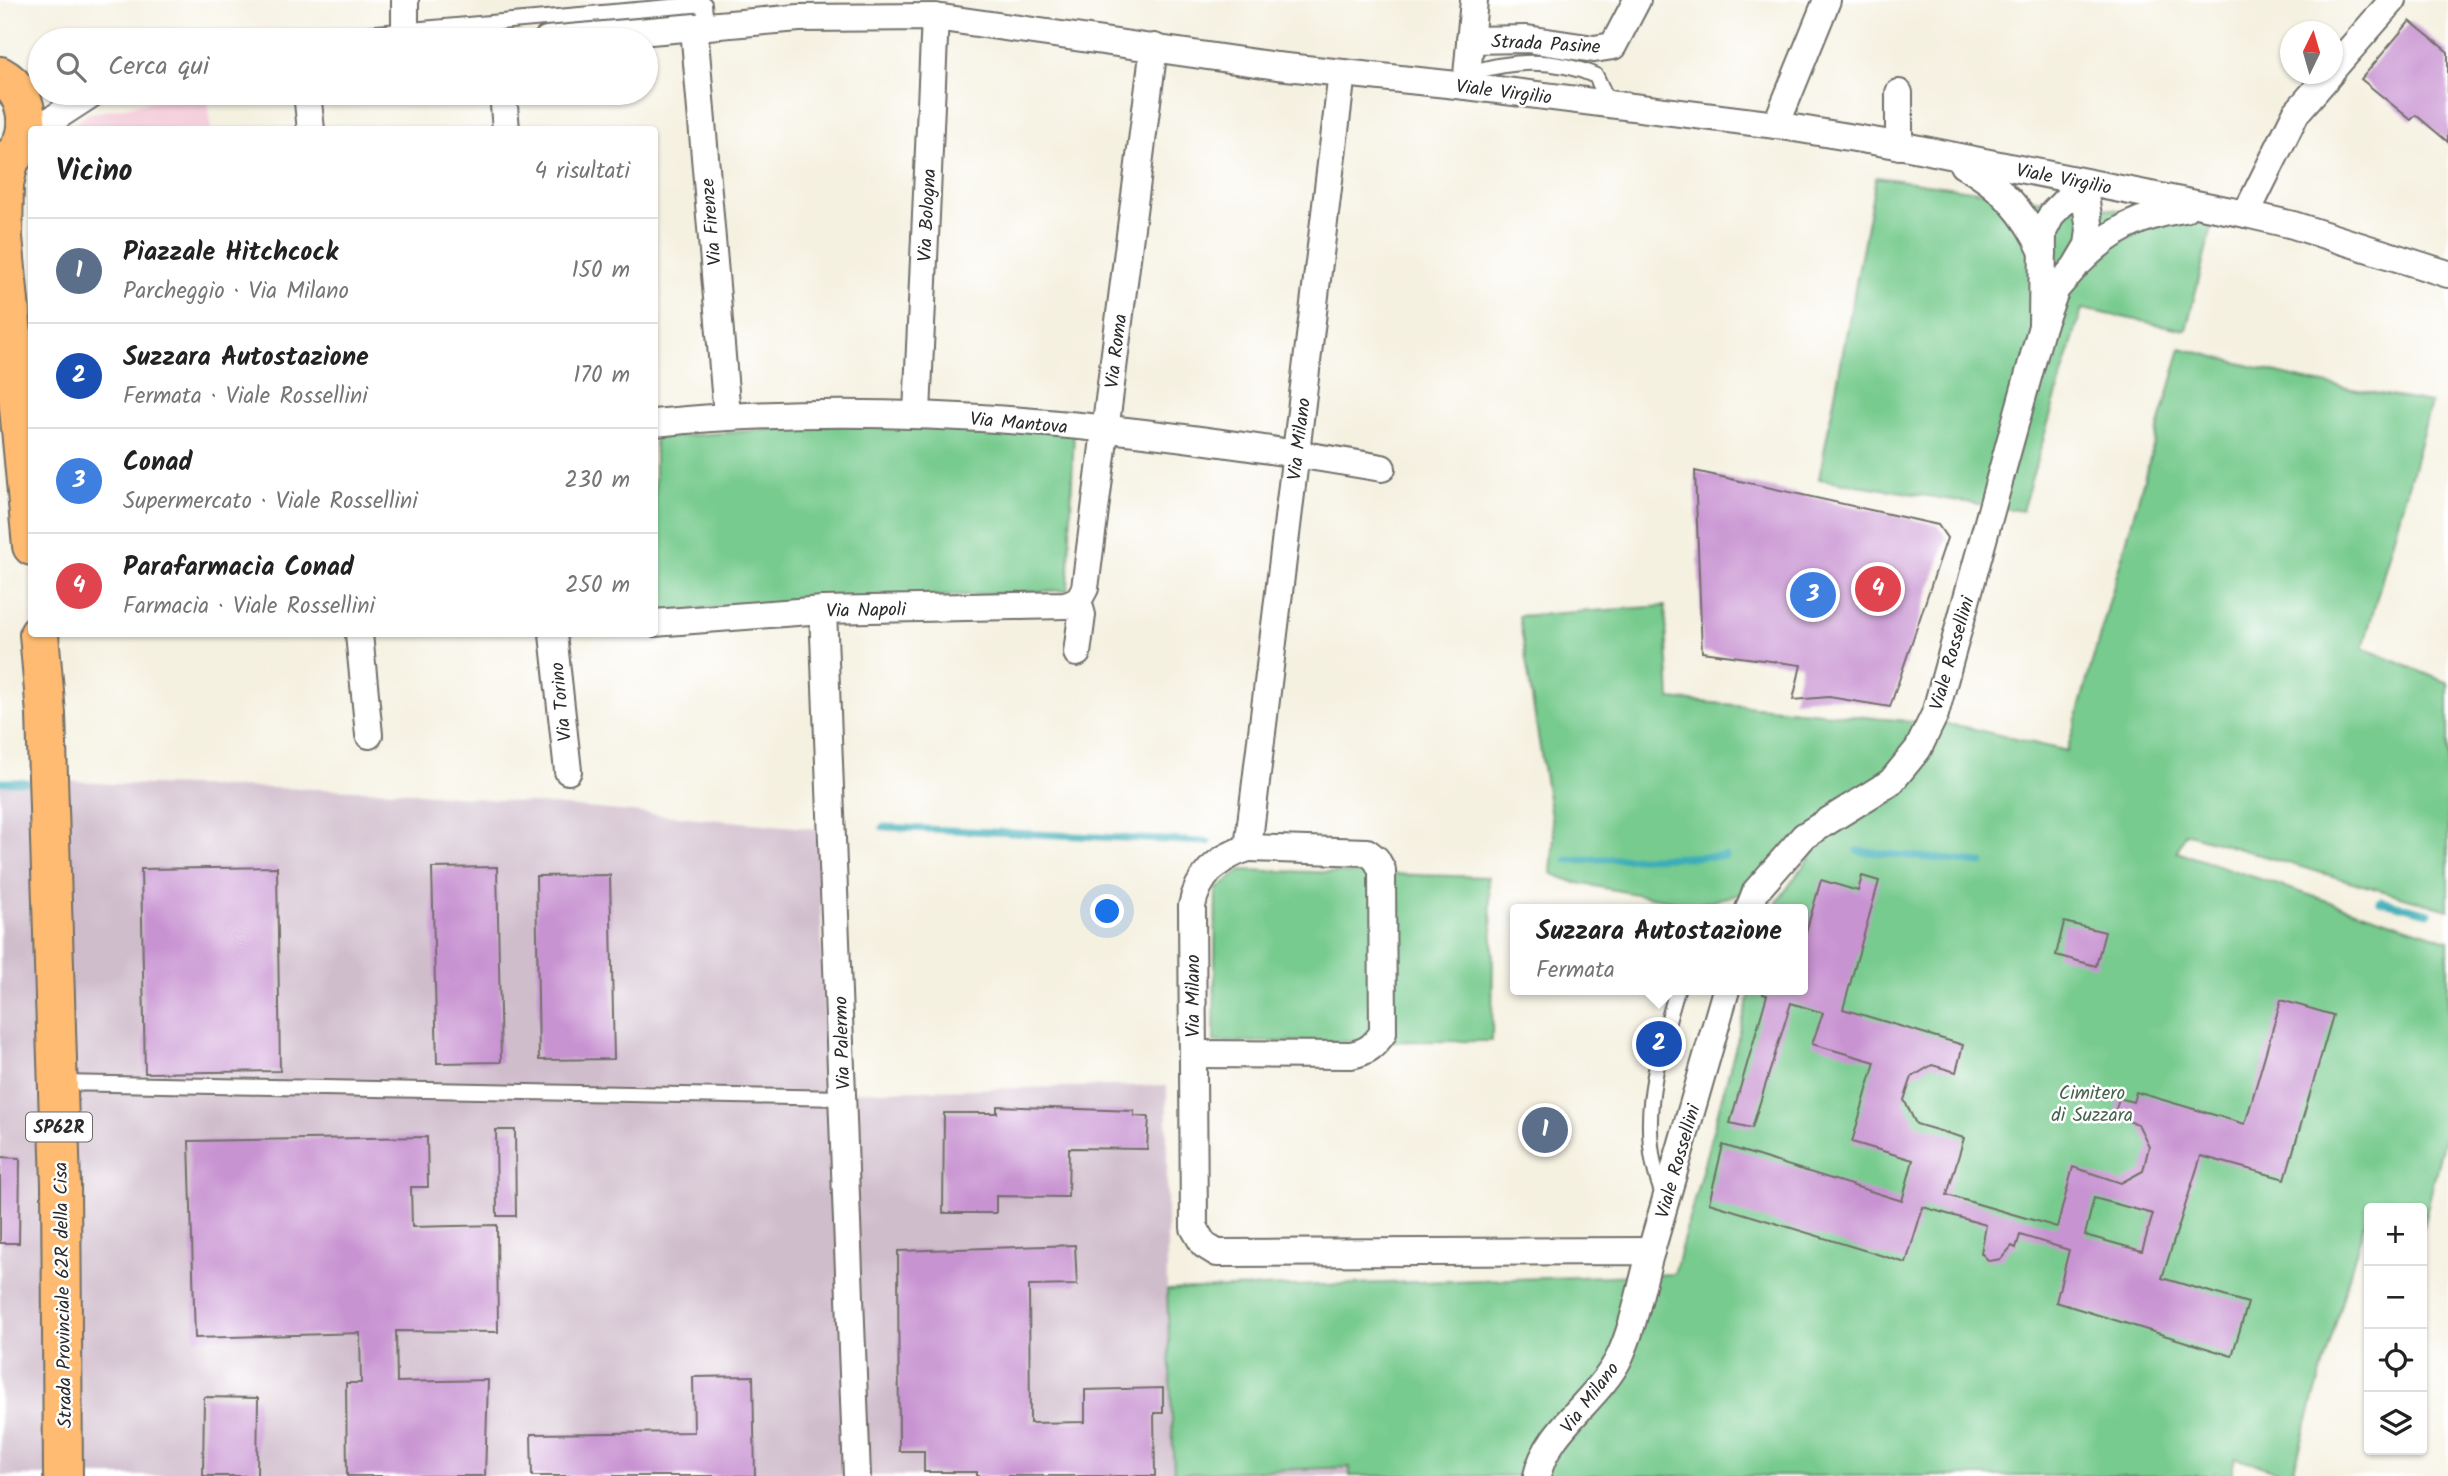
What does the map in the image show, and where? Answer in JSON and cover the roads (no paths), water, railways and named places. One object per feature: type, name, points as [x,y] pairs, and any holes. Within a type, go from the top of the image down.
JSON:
[{"type":"main road","points":[[11,81],[25,106],[27,122],[4,184],[1,234],[28,506]]},
{"type":"main road","name":"Strada Provinciale 62R della Cisa","points":[[39,637],[48,779],[58,1083],[63,1476]]},
{"type":"street","points":[[405,0],[405,28]]},
{"type":"street","points":[[1466,80],[1474,0]]},
{"type":"street","name":"Strada Pasine","points":[[1470,40],[1527,39],[1594,49],[1613,46],[1637,0]]},
{"type":"street","points":[[1776,125],[1827,0]]},
{"type":"street","points":[[2343,58],[2393,0]]},
{"type":"street","name":"Viale Virgilio","points":[[635,28],[799,9],[936,18],[1342,73],[1466,80],[1609,104],[1776,125],[1940,153],[2293,225],[2448,274]]},
{"type":"street","name":"Via Bologna","points":[[917,413],[936,18]]},
{"type":"street","name":"Via Firenze","points":[[701,19],[727,415]]},
{"type":"street","name":"Via Roma","points":[[1077,653],[1082,615],[1078,601],[1085,588],[1154,47]]},
{"type":"street","name":"Via Milano","points":[[1342,73],[1248,848],[1216,862],[1195,892],[1192,906],[1194,1228],[1204,1245],[1217,1253],[1651,1251],[1620,1356],[1602,1383],[1563,1429],[1544,1458],[1537,1476]]},
{"type":"street","points":[[2246,214],[2296,113],[2321,84]]},
{"type":"street","points":[[1899,93],[1899,146]]},
{"type":"street","points":[[48,126],[76,105]]},
{"type":"street","points":[[308,105],[311,126]]},
{"type":"street","points":[[504,105],[506,126]]},
{"type":"street","points":[[1940,153],[1988,178],[2023,215],[2043,252]]},
{"type":"street","points":[[2042,326],[2043,232],[2052,214],[2083,182]]},
{"type":"street","points":[[2075,267],[2088,245],[2090,230],[2083,182]]},
{"type":"street","points":[[2042,326],[2056,289],[2102,240],[2150,214],[2203,206]]},
{"type":"street","name":"Viale Rossellini","points":[[1751,904],[1756,891],[1804,836],[1891,782],[1918,749],[1935,714],[2042,326]]},
{"type":"street","name":"Via Mantova","points":[[658,423],[727,415],[917,413],[1105,430],[1296,453],[1382,468]]},
{"type":"street","name":"Via Napoli","points":[[658,623],[823,610],[1065,605],[1078,601]]},
{"type":"street","name":"Via Palermo","points":[[823,610],[857,1476]]},
{"type":"street","points":[[359,637],[369,735]]},
{"type":"street","name":"Via Torino","points":[[553,637],[568,771]]},
{"type":"street","points":[[1193,1054],[1351,1055],[1363,1053],[1374,1046],[1383,1032],[1382,870],[1378,861],[1367,852],[1248,848]]},
{"type":"street","name":"Viale Rossellini","points":[[1651,1251],[1725,995]]},
{"type":"lane","points":[[534,28],[701,19]]},
{"type":"lane","points":[[1665,1201],[1654,1176],[1648,1130],[1651,1090],[1676,995]]},
{"type":"lane","points":[[58,1083],[843,1097]]},
{"type":"waterway","points":[[0,782],[26,782]]},
{"type":"waterway","points":[[883,827],[1208,842]]},
{"type":"waterway","points":[[1857,851],[1982,863]]},
{"type":"waterway","points":[[1567,860],[1725,856]]},
{"type":"waterway","points":[[2380,901],[2429,913]]},
{"type":"place","name":"Parafarmacia Conad","points":[[1878,589]]},
{"type":"place","name":"Conad","points":[[1813,595]]},
{"type":"place","name":"Suzzara Autostazione","points":[[1659,1044]]},
{"type":"place","name":"Piazzale Hitchcock","points":[[1545,1130]]},
{"type":"park label","name":"Cimitero di Suzzara","points":[[2092,1103]]}]
